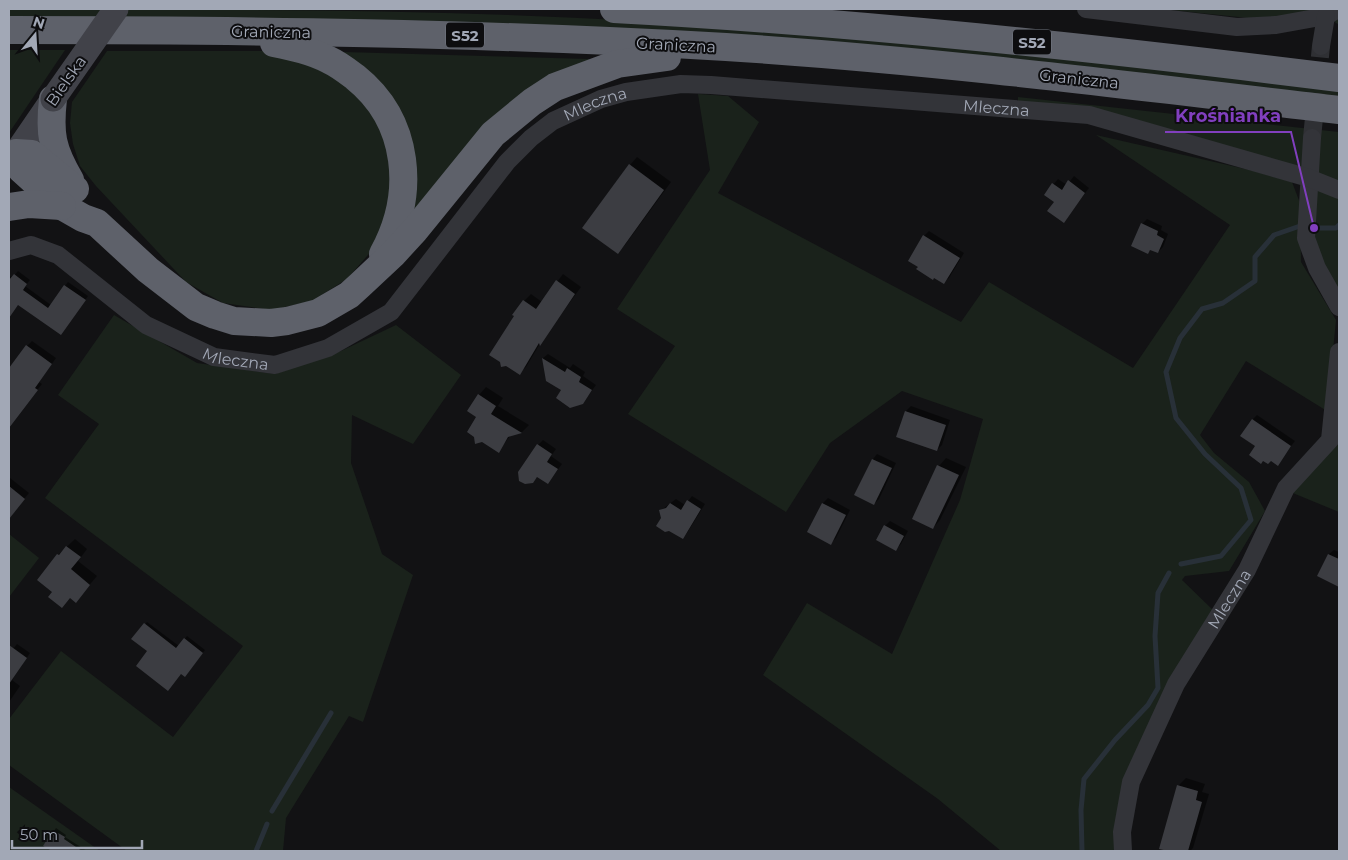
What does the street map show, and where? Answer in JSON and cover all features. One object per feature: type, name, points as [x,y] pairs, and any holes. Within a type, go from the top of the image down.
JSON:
[{"type":"highway","name":"Graniczna","points":[[614,9],[921,31],[1339,78]]},
{"type":"highway","name":"Graniczna","points":[[9,30],[465,35],[726,47],[988,69],[1339,110]]},
{"type":"highway","points":[[203,31],[288,46],[331,60],[362,82],[386,112],[396,136],[403,162],[402,202],[398,222],[388,244],[376,266],[360,285]]},
{"type":"highway","points":[[16,153],[21,170],[68,198],[83,218],[97,223],[176,293],[196,307],[234,320],[270,323],[305,317],[335,304],[349,295],[393,254],[415,230],[493,134],[532,102],[555,87],[617,64],[726,47]]},
{"type":"highway","points":[[54,99],[51,124],[55,150],[68,198]]},
{"type":"highway","points":[[9,207],[68,198]]},
{"type":"main road","name":"Bielska","points":[[16,153],[116,9]]},
{"type":"street","points":[[1086,9],[1237,27],[1276,25],[1332,12]]},
{"type":"street","points":[[1321,46],[1332,12]]},
{"type":"street","name":"Mleczna","points":[[9,251],[31,245],[58,255],[146,325],[214,357],[275,365],[328,348],[391,312],[507,162],[531,138],[553,121],[601,99],[656,87],[682,84],[734,86],[1089,115],[1309,178],[1339,190]]},
{"type":"street","points":[[1312,138],[1306,238],[1317,268],[1339,307]]},
{"type":"street","name":"Mleczna","points":[[1123,851],[1122,832],[1132,782],[1176,684],[1248,570],[1286,488],[1330,440],[1339,352]]},
{"type":"shaded area","points":[[1161,9],[1339,9],[1339,25],[1320,12],[1258,19]]},
{"type":"shaded area","points":[[9,10],[403,12],[560,17],[727,26],[902,41],[1339,89],[1339,99],[1238,87],[9,20]]},
{"type":"shaded area","points":[[9,50],[65,50],[9,133]]},
{"type":"shaded area","points":[[107,51],[268,51],[314,65],[355,91],[377,118],[390,152],[393,181],[387,218],[374,248],[347,279],[312,301],[272,310],[223,303],[186,282],[96,186],[80,166],[73,144],[70,123],[72,102]]},
{"type":"shaded area","points":[[344,52],[589,59],[591,62],[409,223],[414,180]]},
{"type":"shaded area","points":[[698,94],[728,96],[759,122],[718,193],[961,322],[989,282],[1133,368],[1230,225],[1096,135],[1254,171],[1292,182],[1300,203],[1301,262],[1336,320],[1327,411],[1246,361],[1200,435],[1214,453],[1249,482],[1265,511],[1229,571],[1185,576],[1182,580],[1214,611],[1129,774],[1118,851],[1001,851],[938,799],[763,675],[807,603],[892,654],[960,500],[983,419],[902,391],[830,443],[786,512],[628,414],[675,346],[617,309],[710,170]]},
{"type":"shaded area","points":[[1018,97],[1339,132],[1339,187],[1018,106]]},
{"type":"shaded area","points":[[1313,183],[1339,194],[1339,300],[1311,238]]},
{"type":"shaded area","points":[[114,315],[197,363],[275,374],[341,351],[396,325],[461,375],[413,444],[352,415],[351,463],[382,554],[413,575],[363,722],[349,716],[286,818],[283,851],[127,851],[9,765],[9,719],[61,651],[173,737],[243,646],[45,498],[99,424],[58,395]]},
{"type":"shaded area","points":[[1339,399],[1339,512],[1288,491],[1335,442]]},
{"type":"shaded area","points":[[9,534],[39,558],[9,597]]},
{"type":"shaded area","points":[[9,787],[100,851],[9,851]]},
{"type":"building","points":[[629,164],[664,190],[618,254],[582,228]]},
{"type":"building","points":[[1068,180],[1085,193],[1064,223],[1047,211],[1054,202],[1044,195],[1052,183],[1062,190]]},
{"type":"building","points":[[1141,223],[1158,231],[1157,235],[1164,239],[1158,253],[1150,250],[1148,254],[1131,246]]},
{"type":"building","points":[[923,235],[960,258],[944,284],[934,278],[933,280],[916,269],[918,267],[908,261]]},
{"type":"building","points":[[14,274],[27,284],[23,290],[48,308],[64,285],[86,300],[61,335],[18,305],[9,318],[9,280]]},
{"type":"building","points":[[556,280],[575,294],[540,346],[539,343],[520,375],[506,366],[501,367],[500,362],[489,355],[514,316],[512,315],[523,300],[536,309]]},
{"type":"building","points":[[26,345],[52,364],[35,388],[38,390],[9,428],[9,368]]},
{"type":"building","points":[[542,358],[565,372],[567,368],[581,377],[579,382],[592,390],[583,404],[570,408],[556,398],[561,390],[546,381]]},
{"type":"building","points":[[478,394],[496,406],[491,414],[522,433],[508,437],[499,453],[482,442],[475,444],[474,437],[467,432],[476,417],[467,411]]},
{"type":"building","points":[[905,411],[946,425],[937,451],[896,437]]},
{"type":"building","points":[[1252,419],[1291,446],[1278,466],[1271,461],[1268,464],[1263,461],[1261,464],[1249,455],[1255,446],[1240,436]]},
{"type":"building","points":[[537,444],[552,454],[547,462],[558,469],[548,484],[537,477],[533,483],[525,484],[519,481],[518,472]]},
{"type":"building","points":[[872,459],[892,468],[874,505],[854,495]]},
{"type":"building","points":[[937,465],[959,475],[933,529],[912,519]]},
{"type":"building","points":[[9,486],[25,499],[9,519]]},
{"type":"building","points":[[687,500],[701,509],[683,539],[669,531],[665,532],[656,526],[661,518],[659,510],[666,508],[670,503],[681,510]]},
{"type":"building","points":[[822,503],[846,515],[831,545],[807,532]]},
{"type":"building","points":[[884,525],[904,536],[896,551],[876,540]]},
{"type":"building","points":[[66,546],[81,557],[71,569],[90,585],[76,603],[70,598],[62,608],[48,597],[52,592],[37,580],[57,554],[59,555]]},
{"type":"building","points":[[1328,554],[1339,559],[1339,587],[1317,576]]},
{"type":"building","points":[[144,623],[176,648],[184,638],[203,653],[185,677],[181,674],[168,691],[136,666],[147,651],[131,639]]},
{"type":"building","points":[[9,645],[27,658],[9,684]]},
{"type":"building","points":[[1177,785],[1198,791],[1196,800],[1202,802],[1188,851],[1159,849]]},
{"type":"building","points":[[53,830],[82,851],[52,851],[43,846]]},
{"type":"waterway","points":[[1181,564],[1221,556],[1251,520],[1241,488],[1205,454],[1176,418],[1166,372],[1180,338],[1202,309],[1223,303],[1255,281],[1255,257],[1274,235],[1300,226],[1336,228],[1339,225]]},
{"type":"waterway","points":[[1082,851],[1081,810],[1084,779],[1115,740],[1148,705],[1158,688],[1155,636],[1158,593],[1169,573]]},
{"type":"waterway","points":[[272,811],[331,713]]},
{"type":"waterway","points":[[256,851],[267,824]]},
{"type":"tunnel","points":[[1312,138],[1321,46]]},
{"type":"place","name":"Krośnianka","points":[[1314,228]]}]
